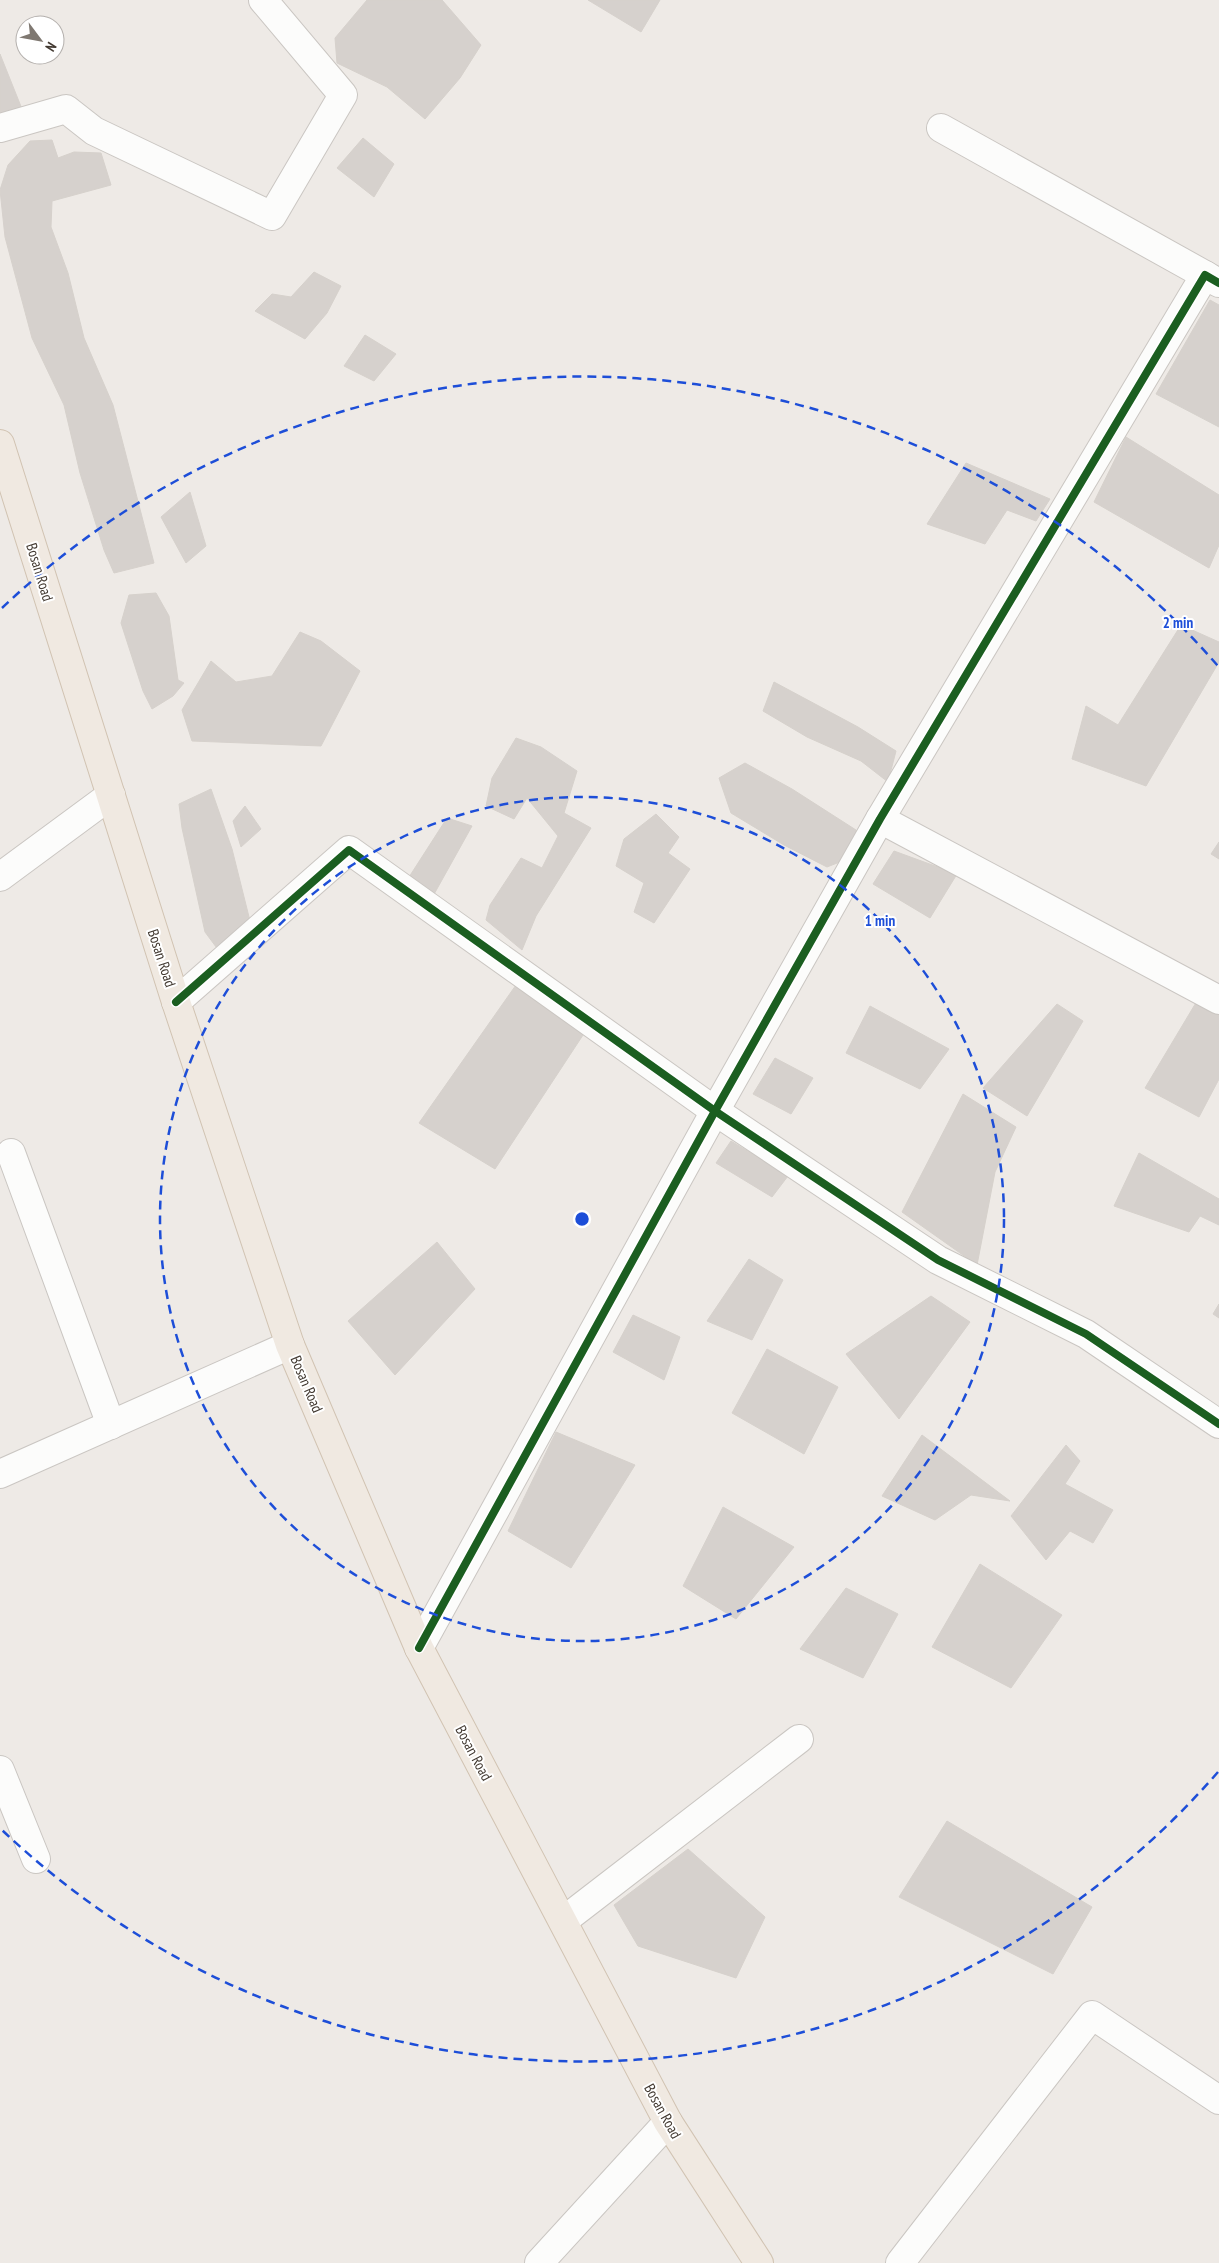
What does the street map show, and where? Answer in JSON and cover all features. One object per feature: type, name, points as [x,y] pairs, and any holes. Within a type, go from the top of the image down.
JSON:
[{"type":"main road","name":"Bosan Road","points":[[0,444],[176,1002],[290,1345],[419,1648],[668,2122],[759,2263]]},
{"type":"street","points":[[0,128],[66,109],[94,131],[272,216],[343,96],[263,0]]},
{"type":"street","points":[[419,1648],[715,1111],[880,819],[1212,279],[941,128]]},
{"type":"street","points":[[0,877],[111,795]]},
{"type":"street","points":[[880,819],[1219,1000]]},
{"type":"street","points":[[176,1002],[350,850],[715,1111],[938,1260],[1086,1334],[1219,1424]]},
{"type":"street","points":[[11,1153],[110,1425]]},
{"type":"street","points":[[0,1474],[290,1345]]},
{"type":"street","points":[[563,1921],[799,1739]]},
{"type":"street","points":[[0,1770],[36,1859]]},
{"type":"street","points":[[900,2263],[1092,2015],[1219,2100]]},
{"type":"street","points":[[538,2263],[668,2122]]},
{"type":"building","points":[[367,0],[442,0],[481,45],[460,78],[425,119],[387,87],[337,63],[335,38]]},
{"type":"building","points":[[588,0],[660,0],[641,32]]},
{"type":"building","points":[[0,54],[22,109],[0,118]]},
{"type":"building","points":[[363,138],[394,164],[374,197],[337,168]]},
{"type":"building","points":[[52,140],[58,158],[74,152],[101,153],[111,185],[52,201],[51,227],[68,273],[84,338],[113,405],[154,563],[114,573],[104,550],[80,473],[64,405],[32,338],[5,237],[0,190],[8,165],[30,141]]},
{"type":"building","points":[[314,272],[341,286],[327,313],[305,339],[255,311],[272,294],[291,297]]},
{"type":"building","points":[[1210,300],[1219,305],[1219,427],[1156,394]]},
{"type":"building","points":[[365,335],[396,354],[374,381],[344,366]]},
{"type":"building","points":[[1126,437],[1219,495],[1219,545],[1209,568],[1094,502]]},
{"type":"building","points":[[966,463],[1050,499],[1036,521],[1007,510],[985,544],[927,524]]},
{"type":"building","points":[[190,492],[206,546],[186,563],[161,517]]},
{"type":"building","points":[[156,593],[169,616],[178,680],[184,683],[173,696],[152,709],[143,691],[121,623],[129,595]]},
{"type":"building","points":[[1181,625],[1219,642],[1219,662],[1146,786],[1072,759],[1086,706],[1118,725]]},
{"type":"building","points":[[300,632],[321,641],[360,671],[321,746],[192,741],[182,710],[211,661],[236,682],[272,676]]},
{"type":"building","points":[[774,682],[858,727],[896,751],[888,782],[861,761],[807,737],[763,711]]},
{"type":"building","points":[[516,738],[541,747],[577,771],[564,813],[591,828],[536,916],[522,950],[486,920],[490,905],[521,858],[542,868],[558,836],[527,798],[514,819],[486,806],[492,778]]},
{"type":"building","points":[[745,763],[792,789],[856,830],[860,854],[827,867],[784,845],[731,813],[719,778]]},
{"type":"building","points":[[211,789],[232,849],[250,921],[225,959],[205,932],[182,828],[179,804]]},
{"type":"building","points":[[245,806],[261,829],[241,847],[233,821]]},
{"type":"building","points":[[656,814],[679,837],[668,853],[690,869],[654,923],[634,912],[644,883],[616,866],[624,839]]},
{"type":"building","points":[[447,818],[472,826],[433,896],[402,888]]},
{"type":"building","points":[[1219,842],[1219,859],[1211,854]]},
{"type":"building","points":[[894,851],[957,874],[930,918],[873,884]]},
{"type":"building","points":[[516,985],[585,1032],[495,1169],[419,1123]]},
{"type":"building","points":[[1197,1001],[1219,1012],[1219,1079],[1199,1117],[1145,1088]]},
{"type":"building","points":[[1057,1004],[1083,1021],[1027,1116],[983,1088]]},
{"type":"building","points":[[870,1006],[949,1049],[920,1089],[846,1053]]},
{"type":"building","points":[[775,1058],[813,1078],[791,1114],[753,1094]]},
{"type":"building","points":[[963,1094],[1016,1127],[995,1172],[977,1265],[902,1212]]},
{"type":"building","points":[[731,1141],[788,1176],[772,1197],[716,1163]]},
{"type":"building","points":[[1139,1153],[1219,1199],[1219,1225],[1200,1216],[1189,1232],[1114,1206]]},
{"type":"building","points":[[437,1242],[475,1289],[395,1375],[348,1321]]},
{"type":"building","points":[[749,1259],[783,1280],[752,1340],[707,1321]]},
{"type":"building","points":[[931,1296],[970,1322],[899,1419],[846,1354]]},
{"type":"building","points":[[1219,1304],[1219,1318],[1213,1314]]},
{"type":"building","points":[[633,1315],[680,1337],[664,1380],[613,1352]]},
{"type":"building","points":[[767,1349],[838,1387],[804,1454],[732,1413]]},
{"type":"building","points":[[556,1432],[635,1465],[571,1568],[508,1531]]},
{"type":"building","points":[[922,1435],[1010,1501],[971,1495],[935,1520],[882,1496]]},
{"type":"building","points":[[1066,1445],[1080,1461],[1065,1484],[1113,1510],[1093,1543],[1070,1531],[1046,1560],[1011,1516]]},
{"type":"building","points":[[723,1507],[794,1547],[736,1619],[683,1586]]},
{"type":"building","points":[[980,1564],[1062,1615],[1011,1688],[932,1647]]},
{"type":"building","points":[[846,1588],[898,1614],[863,1678],[800,1649]]},
{"type":"building","points":[[947,1821],[1092,1907],[1053,1974],[899,1897]]},
{"type":"building","points":[[688,1849],[765,1917],[736,1978],[638,1946],[614,1905]]},
{"type":"cycle path","points":[[419,1648],[715,1111],[880,819],[1205,275],[1219,283]]},
{"type":"cycle path","points":[[176,1002],[349,850],[715,1111],[938,1260],[1086,1334],[1219,1424]]}]
